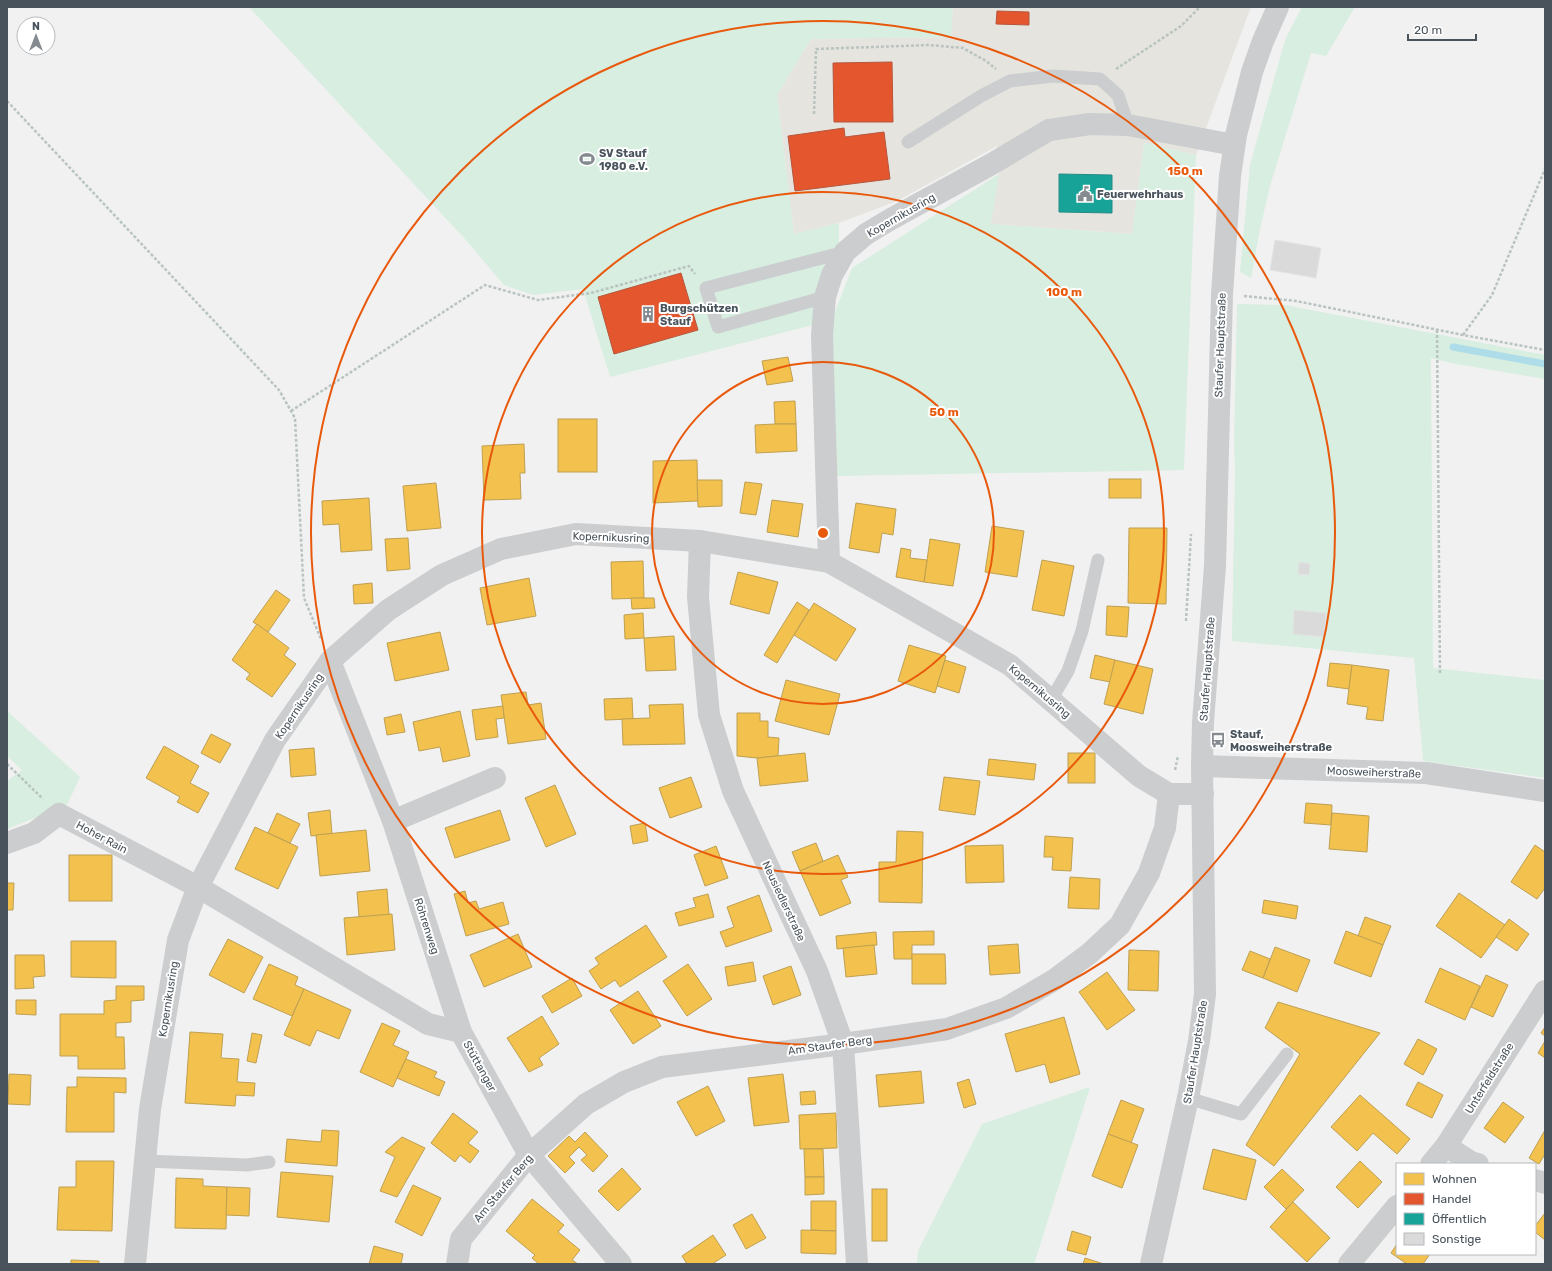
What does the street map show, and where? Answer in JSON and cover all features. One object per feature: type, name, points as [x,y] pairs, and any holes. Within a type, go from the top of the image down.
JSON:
[{"type":"street","name":"Staufer Hauptstraße","points":[[1151,1264],[1188,1098],[1199,1041],[1205,994],[1202,766],[1203,722],[1215,566],[1222,295],[1230,176],[1234,145],[1252,72],[1263,41],[1278,7]]},
{"type":"street","name":"Kopernikusring","points":[[829,562],[822,335],[825,297],[832,275],[845,252],[866,234],[891,219],[990,165],[1049,130],[1090,124],[1128,125],[1234,145]]},
{"type":"street","name":"Kopernikusring","points":[[135,1264],[150,1109],[178,940],[198,887],[276,740],[330,661],[388,610],[442,575],[501,549],[576,534],[700,541],[829,562],[1010,665],[1139,776],[1169,794]]},
{"type":"street","name":"Neusiedlerstraße","points":[[700,541],[698,597],[709,715],[733,791],[817,971],[843,1044],[857,1264]]},
{"type":"street","name":"Röhrenweg","points":[[330,661],[393,821],[461,1032]]},
{"type":"street","name":"Moosweiherstraße","points":[[1202,766],[1426,774],[1545,791]]},
{"type":"street","points":[[393,821],[495,778]]},
{"type":"street","name":"Am Staufer Berg","points":[[457,1264],[461,1239],[529,1155],[586,1104],[624,1082],[662,1067],[947,1029],[1006,1008],[1054,980],[1090,953],[1120,924],[1149,873],[1165,828],[1169,794]]},
{"type":"street","points":[[1169,794],[1203,794]]},
{"type":"street","points":[[7,843],[34,833],[59,814]]},
{"type":"street","name":"Hoher Rain","points":[[59,814],[198,887]]},
{"type":"street","name":"Stüttanger","points":[[198,887],[428,1024],[461,1032],[529,1155],[621,1264]]},
{"type":"street","name":"Unterfeldstraße","points":[[1432,1163],[1446,1146],[1545,991]]},
{"type":"street","points":[[1446,1146],[1474,1163]]},
{"type":"street","points":[[1349,1264],[1396,1207]]},
{"type":"lane","points":[[908,142],[981,96],[1010,81],[1053,76],[1100,79],[1118,95],[1128,125]]},
{"type":"lane","points":[[825,297],[718,327],[706,288],[845,252]]},
{"type":"lane","points":[[1051,700],[1068,671],[1082,631],[1098,560]]},
{"type":"lane","points":[[1188,1098],[1241,1114],[1287,1054]]},
{"type":"lane","points":[[145,1161],[247,1165],[269,1162]]},
{"type":"path","points":[[1100,79],[1181,26],[1200,7]]},
{"type":"path","points":[[814,114],[816,49],[929,45],[963,48],[986,61],[1010,81]]},
{"type":"path","points":[[7,101],[279,390],[295,418],[304,598],[330,661]]},
{"type":"path","points":[[1463,335],[1492,295],[1545,169]]},
{"type":"path","points":[[291,411],[484,285],[538,300],[591,293],[689,266],[706,288]]},
{"type":"path","points":[[1222,295],[1296,301],[1437,330],[1545,350]]},
{"type":"path","points":[[1437,330],[1440,674]]},
{"type":"path","points":[[7,764],[59,814]]},
{"type":"shaded area","points":[[953,7],[1251,7],[1196,155],[1144,143],[1132,234],[990,224],[999,174],[997,146],[897,201],[839,223],[794,234],[777,95],[811,39],[951,37]]},
{"type":"green space","name":"SV Stauf 1980 e.V.","points":[[249,7],[953,7],[951,37],[811,39],[777,95],[794,234],[839,223],[839,244],[817,324],[610,377],[583,289],[533,295],[504,285],[465,239]]},
{"type":"green space","points":[[1302,7],[1355,7],[1326,56],[1311,53],[1270,186],[1251,278],[1240,272],[1250,165],[1285,40]]},
{"type":"green space","points":[[1144,143],[1196,155],[1184,470],[837,476],[832,320],[852,268],[999,174],[991,224],[1132,234]]},
{"type":"green space","points":[[1237,304],[1285,305],[1545,355],[1545,379],[1451,363],[1431,358],[1433,668],[1545,680],[1545,778],[1423,761],[1414,658],[1232,641]]},
{"type":"green space","points":[[7,711],[80,777],[67,805],[7,829],[7,781],[22,770],[7,756]]},
{"type":"green space","points":[[1090,1087],[1034,1264],[917,1264],[918,1251],[982,1124]]},
{"type":"building: Wohnen","points":[[788,357],[793,381],[767,385],[762,361]]},
{"type":"building: Wohnen","points":[[795,401],[796,424],[775,424],[774,402]]},
{"type":"building: Wohnen","points":[[558,419],[597,419],[597,472],[558,472]]},
{"type":"building: Wohnen","points":[[796,424],[797,451],[756,453],[755,425]]},
{"type":"building: Wohnen","points":[[524,444],[525,473],[520,473],[521,499],[484,500],[482,446]]},
{"type":"building: Wohnen","points":[[697,460],[698,501],[653,503],[653,461]]},
{"type":"building: Wohnen","points":[[1109,479],[1141,479],[1141,498],[1109,498]]},
{"type":"building: Wohnen","points":[[697,480],[722,480],[722,506],[698,507]]},
{"type":"building: Wohnen","points":[[745,482],[762,484],[756,515],[740,513]]},
{"type":"building: Wohnen","points":[[436,483],[441,528],[407,531],[403,486]]},
{"type":"building: Wohnen","points":[[369,498],[372,550],[341,552],[339,524],[323,525],[322,501]]},
{"type":"building: Wohnen","points":[[772,500],[803,504],[798,537],[767,532]]},
{"type":"building: Wohnen","points":[[856,503],[896,509],[893,535],[882,533],[879,553],[849,548]]},
{"type":"building: Wohnen","points":[[992,526],[1024,531],[1017,577],[985,572]]},
{"type":"building: Wohnen","points":[[1129,528],[1167,528],[1166,604],[1128,603]]},
{"type":"building: Wohnen","points":[[408,538],[410,569],[387,571],[385,539]]},
{"type":"building: Wohnen","points":[[930,539],[960,544],[953,586],[924,582]]},
{"type":"building: Wohnen","points":[[901,548],[911,550],[910,558],[927,560],[924,582],[896,577]]},
{"type":"building: Wohnen","points":[[1042,560],[1074,566],[1064,616],[1032,610]]},
{"type":"building: Wohnen","points":[[643,561],[644,598],[612,599],[611,562]]},
{"type":"building: Wohnen","points":[[738,572],[778,582],[769,614],[730,604]]},
{"type":"building: Wohnen","points":[[529,578],[536,616],[487,625],[480,588]]},
{"type":"building: Wohnen","points":[[372,583],[373,603],[354,604],[353,585]]},
{"type":"building: Wohnen","points":[[276,590],[290,600],[268,632],[253,622]]},
{"type":"building: Wohnen","points":[[631,598],[654,598],[655,608],[632,609]]},
{"type":"building: Wohnen","points":[[797,602],[809,610],[777,663],[764,655]]},
{"type":"building: Wohnen","points":[[814,603],[856,629],[836,661],[794,635]]},
{"type":"building: Wohnen","points":[[1107,606],[1129,607],[1127,637],[1106,635]]},
{"type":"building: Wohnen","points":[[643,613],[644,638],[625,639],[624,615]]},
{"type":"building: Wohnen","points":[[257,624],[289,648],[284,655],[296,664],[272,697],[246,679],[250,674],[232,660]]},
{"type":"building: Wohnen","points":[[440,632],[449,670],[395,681],[387,643]]},
{"type":"building: Wohnen","points":[[674,636],[676,670],[646,671],[644,638]]},
{"type":"building: Wohnen","points":[[909,645],[946,656],[935,693],[898,681]]},
{"type":"building: Wohnen","points":[[1095,655],[1115,660],[1110,682],[1090,678]]},
{"type":"building: Wohnen","points":[[945,660],[966,667],[959,693],[937,686]]},
{"type":"building: Wohnen","points":[[1115,660],[1153,669],[1143,714],[1104,704]]},
{"type":"building: Wohnen","points":[[1330,663],[1352,665],[1349,689],[1327,686]]},
{"type":"building: Wohnen","points":[[1352,665],[1389,670],[1383,721],[1366,719],[1368,707],[1347,704]]},
{"type":"building: Wohnen","points":[[786,680],[840,694],[829,735],[775,721]]},
{"type":"building: Wohnen","points":[[526,692],[528,705],[541,703],[546,739],[508,744],[501,695]]},
{"type":"building: Wohnen","points":[[632,698],[633,719],[605,720],[604,699]]},
{"type":"building: Wohnen","points":[[683,704],[685,744],[623,745],[622,719],[650,718],[649,705]]},
{"type":"building: Wohnen","points":[[503,706],[504,718],[496,719],[498,737],[476,740],[472,710]]},
{"type":"building: Wohnen","points":[[460,711],[470,756],[443,762],[440,747],[419,751],[413,722]]},
{"type":"building: Wohnen","points":[[737,713],[760,713],[760,721],[768,721],[768,737],[779,738],[778,756],[757,758],[737,756]]},
{"type":"building: Wohnen","points":[[401,714],[405,732],[387,735],[384,718]]},
{"type":"building: Wohnen","points":[[211,734],[231,744],[220,763],[201,753]]},
{"type":"building: Wohnen","points":[[164,746],[199,766],[190,783],[209,793],[198,813],[177,802],[180,797],[146,778]]},
{"type":"building: Wohnen","points":[[314,748],[316,775],[291,777],[289,750]]},
{"type":"building: Wohnen","points":[[805,753],[808,781],[760,786],[757,758]]},
{"type":"building: Wohnen","points":[[1068,753],[1095,753],[1095,783],[1068,783]]},
{"type":"building: Wohnen","points":[[989,759],[1036,764],[1034,780],[987,775]]},
{"type":"building: Wohnen","points":[[691,777],[702,807],[670,818],[659,788]]},
{"type":"building: Wohnen","points":[[944,777],[980,781],[975,815],[939,810]]},
{"type":"building: Wohnen","points":[[555,785],[576,834],[546,847],[525,798]]},
{"type":"building: Wohnen","points":[[1306,803],[1332,805],[1331,825],[1304,823]]},
{"type":"building: Wohnen","points":[[330,810],[332,834],[311,836],[308,813]]},
{"type":"building: Wohnen","points":[[500,810],[510,840],[455,858],[445,828]]},
{"type":"building: Wohnen","points":[[277,813],[300,824],[290,843],[268,833]]},
{"type":"building: Wohnen","points":[[1332,813],[1369,816],[1367,852],[1329,849]]},
{"type":"building: Wohnen","points":[[645,823],[648,841],[633,844],[630,826]]},
{"type":"building: Wohnen","points":[[255,827],[298,847],[278,889],[235,869]]},
{"type":"building: Wohnen","points":[[366,830],[370,871],[320,876],[316,835]]},
{"type":"building: Wohnen","points":[[897,831],[923,832],[922,903],[879,902],[879,862],[896,862]]},
{"type":"building: Wohnen","points":[[1045,836],[1073,838],[1071,871],[1052,870],[1053,857],[1044,857]]},
{"type":"building: Wohnen","points":[[816,843],[823,861],[800,871],[792,852]]},
{"type":"building: Wohnen","points":[[1003,845],[1004,882],[966,883],[965,846]]},
{"type":"building: Wohnen","points":[[1535,845],[1545,852],[1545,888],[1537,899],[1511,882]]},
{"type":"building: Wohnen","points":[[716,846],[728,878],[705,886],[694,855]]},
{"type":"building: Wohnen","points":[[69,855],[112,855],[112,901],[69,901]]},
{"type":"building: Wohnen","points":[[838,855],[848,877],[841,880],[851,903],[820,916],[800,871]]},
{"type":"building: Wohnen","points":[[1070,877],[1100,879],[1099,909],[1068,908]]},
{"type":"building: Wohnen","points":[[7,883],[14,883],[13,910],[7,910]]},
{"type":"building: Wohnen","points":[[387,889],[389,915],[359,917],[357,892]]},
{"type":"building: Wohnen","points":[[465,891],[468,903],[476,901],[479,909],[503,902],[509,924],[466,936],[454,894]]},
{"type":"building: Wohnen","points":[[1459,893],[1505,925],[1481,958],[1436,926]]},
{"type":"building: Wohnen","points":[[708,894],[714,917],[679,926],[675,913],[696,907],[693,898]]},
{"type":"building: Wohnen","points":[[759,895],[772,931],[726,947],[720,932],[734,927],[727,907]]},
{"type":"building: Wohnen","points":[[1264,900],[1298,906],[1296,919],[1262,913]]},
{"type":"building: Wohnen","points":[[392,914],[395,950],[347,955],[344,918]]},
{"type":"building: Wohnen","points":[[1365,917],[1391,926],[1383,945],[1358,936]]},
{"type":"building: Wohnen","points":[[1509,919],[1529,934],[1517,951],[1496,937]]},
{"type":"building: Wohnen","points":[[646,925],[667,957],[620,987],[615,980],[601,989],[589,971],[599,964],[595,958]]},
{"type":"building: Wohnen","points":[[934,931],[934,945],[912,945],[912,959],[894,959],[893,932]]},
{"type":"building: Wohnen","points":[[1346,931],[1383,945],[1371,977],[1334,963]]},
{"type":"building: Wohnen","points":[[876,932],[877,945],[837,949],[836,936]]},
{"type":"building: Wohnen","points":[[518,934],[532,967],[484,987],[470,955]]},
{"type":"building: Wohnen","points":[[228,939],[263,957],[244,993],[209,975]]},
{"type":"building: Wohnen","points":[[71,941],[116,941],[116,978],[71,977]]},
{"type":"building: Wohnen","points":[[1018,944],[1020,973],[990,975],[988,946]]},
{"type":"building: Wohnen","points":[[874,945],[877,974],[846,977],[843,948]]},
{"type":"building: Wohnen","points":[[1275,947],[1310,960],[1297,992],[1263,978]]},
{"type":"building: Wohnen","points":[[1129,950],[1159,951],[1158,991],[1128,990]]},
{"type":"building: Wohnen","points":[[1250,951],[1270,959],[1263,978],[1242,970]]},
{"type":"building: Wohnen","points":[[912,954],[945,954],[946,984],[912,984]]},
{"type":"building: Wohnen","points":[[15,955],[44,955],[45,976],[33,977],[34,988],[15,989]]},
{"type":"building: Wohnen","points":[[753,962],[756,981],[728,986],[725,967]]},
{"type":"building: Wohnen","points":[[269,964],[298,977],[295,985],[304,989],[292,1016],[253,999]]},
{"type":"building: Wohnen","points":[[688,964],[712,999],[687,1016],[663,981]]},
{"type":"building: Wohnen","points":[[791,966],[801,995],[773,1005],[763,976]]},
{"type":"building: Wohnen","points":[[1440,968],[1480,986],[1465,1020],[1425,1002]]},
{"type":"building: Wohnen","points":[[1107,972],[1135,1010],[1107,1030],[1079,992]]},
{"type":"building: Wohnen","points":[[1486,975],[1508,985],[1493,1017],[1471,1007]]},
{"type":"building: Wohnen","points":[[572,978],[582,996],[552,1013],[542,996]]},
{"type":"building: Wohnen","points":[[116,986],[144,986],[144,1000],[131,1001],[131,1022],[116,1023],[116,1037],[124,1037],[125,1069],[78,1069],[78,1056],[60,1056],[60,1014],[104,1014],[104,1001],[116,1000]]},
{"type":"building: Wohnen","points":[[304,989],[351,1010],[339,1039],[317,1030],[310,1046],[284,1035]]},
{"type":"building: Wohnen","points":[[638,991],[661,1026],[633,1044],[610,1010]]},
{"type":"building: Wohnen","points":[[16,1000],[36,1000],[36,1015],[16,1014]]},
{"type":"building: Wohnen","points":[[1278,1002],[1380,1033],[1274,1166],[1246,1145],[1300,1054],[1265,1028]]},
{"type":"building: Wohnen","points":[[542,1016],[559,1044],[539,1058],[543,1065],[529,1072],[507,1038]]},
{"type":"building: Wohnen","points":[[1064,1017],[1080,1074],[1050,1083],[1045,1064],[1016,1072],[1005,1034]]},
{"type":"building: Wohnen","points":[[382,1023],[400,1031],[393,1045],[409,1052],[393,1087],[360,1072]]},
{"type":"building: Wohnen","points":[[1545,1027],[1545,1036],[1541,1033]]},
{"type":"building: Wohnen","points":[[190,1032],[223,1034],[221,1058],[239,1059],[237,1082],[255,1083],[254,1096],[236,1095],[235,1106],[185,1103]]},
{"type":"building: Wohnen","points":[[252,1033],[262,1035],[256,1063],[247,1061]]},
{"type":"building: Wohnen","points":[[1418,1039],[1437,1049],[1423,1075],[1404,1064]]},
{"type":"building: Wohnen","points":[[1545,1041],[1545,1058],[1538,1053]]},
{"type":"building: Wohnen","points":[[406,1059],[437,1072],[434,1077],[445,1082],[439,1096],[397,1078]]},
{"type":"building: Wohnen","points":[[921,1071],[924,1103],[879,1107],[876,1075]]},
{"type":"building: Wohnen","points":[[9,1074],[31,1075],[30,1105],[8,1104]]},
{"type":"building: Wohnen","points":[[783,1074],[789,1122],[754,1126],[748,1078]]},
{"type":"building: Wohnen","points":[[77,1077],[126,1078],[126,1093],[114,1092],[114,1132],[66,1132],[67,1087],[77,1087]]},
{"type":"building: Wohnen","points":[[969,1079],[976,1104],[964,1108],[957,1083]]},
{"type":"building: Wohnen","points":[[1418,1082],[1443,1095],[1432,1118],[1406,1105]]},
{"type":"building: Wohnen","points":[[708,1086],[725,1121],[696,1136],[677,1102]]},
{"type":"building: Wohnen","points":[[815,1091],[816,1104],[801,1105],[800,1092]]},
{"type":"building: Wohnen","points":[[1360,1095],[1410,1139],[1397,1154],[1373,1133],[1357,1151],[1331,1127]]},
{"type":"building: Wohnen","points":[[1121,1100],[1144,1109],[1131,1143],[1108,1134]]},
{"type":"building: Wohnen","points":[[1503,1102],[1524,1117],[1505,1143],[1484,1128]]},
{"type":"building: Wohnen","points":[[453,1113],[478,1132],[468,1143],[479,1151],[470,1163],[460,1155],[455,1162],[431,1143]]},
{"type":"building: Wohnen","points":[[836,1113],[837,1148],[800,1149],[799,1115]]},
{"type":"building: Wohnen","points":[[322,1130],[339,1131],[337,1166],[285,1162],[287,1139],[321,1142]]},
{"type":"building: Wohnen","points":[[1545,1130],[1545,1154],[1539,1164],[1529,1158]]},
{"type":"building: Wohnen","points":[[585,1132],[608,1156],[593,1172],[581,1160],[587,1155],[579,1147],[569,1157],[575,1163],[565,1173],[548,1156],[569,1136],[575,1142]]},
{"type":"building: Wohnen","points":[[1108,1134],[1138,1145],[1122,1188],[1092,1176]]},
{"type":"building: Wohnen","points":[[402,1137],[425,1148],[397,1197],[380,1191],[395,1157],[385,1152]]},
{"type":"building: Wohnen","points":[[804,1149],[823,1149],[824,1177],[805,1177]]},
{"type":"building: Wohnen","points":[[1213,1149],[1256,1160],[1246,1200],[1203,1189]]},
{"type":"building: Wohnen","points":[[76,1161],[114,1161],[112,1231],[57,1230],[59,1187],[76,1187]]},
{"type":"building: Wohnen","points":[[1360,1161],[1382,1182],[1358,1208],[1336,1187]]},
{"type":"building: Wohnen","points":[[622,1168],[641,1189],[618,1211],[598,1191]]},
{"type":"building: Wohnen","points":[[1282,1169],[1304,1190],[1286,1209],[1264,1187]]},
{"type":"building: Wohnen","points":[[281,1172],[333,1176],[329,1222],[277,1217]]},
{"type":"building: Wohnen","points":[[805,1177],[824,1177],[824,1194],[805,1195]]},
{"type":"building: Wohnen","points":[[176,1178],[203,1179],[203,1186],[227,1187],[226,1229],[175,1228]]},
{"type":"building: Wohnen","points":[[413,1185],[441,1198],[422,1236],[395,1222]]},
{"type":"building: Wohnen","points":[[227,1187],[250,1188],[249,1216],[226,1215]]},
{"type":"building: Wohnen","points":[[872,1189],[887,1189],[887,1241],[872,1241]]},
{"type":"building: Wohnen","points":[[532,1199],[564,1225],[558,1232],[580,1250],[572,1260],[578,1264],[539,1264],[532,1258],[535,1255],[506,1231]]},
{"type":"building: Wohnen","points":[[811,1201],[836,1201],[836,1231],[811,1230]]},
{"type":"building: Wohnen","points":[[1293,1202],[1330,1238],[1307,1262],[1270,1227]]},
{"type":"building: Wohnen","points":[[1545,1213],[1545,1240],[1536,1233],[1536,1225]]},
{"type":"building: Wohnen","points":[[752,1214],[766,1238],[746,1249],[733,1225]]},
{"type":"building: Wohnen","points":[[801,1230],[836,1231],[836,1254],[801,1253]]},
{"type":"building: Wohnen","points":[[1072,1231],[1091,1237],[1086,1255],[1067,1250]]},
{"type":"building: Wohnen","points":[[713,1235],[726,1255],[712,1264],[687,1264],[682,1256]]},
{"type":"building: Wohnen","points":[[374,1246],[403,1254],[401,1264],[369,1264]]},
{"type":"building: Wohnen","points":[[1396,1246],[1396,1255],[1429,1255],[1423,1264],[1407,1264],[1391,1253]]},
{"type":"building: Wohnen","points":[[1085,1258],[1104,1264],[1083,1264]]},
{"type":"building: Wohnen","points":[[71,1260],[99,1261],[99,1264],[71,1264]]},
{"type":"building: Handel","points":[[997,11],[1029,12],[1029,25],[996,24]]},
{"type":"building: Handel","points":[[892,62],[893,122],[834,122],[833,63]]},
{"type":"building: Handel","points":[[844,128],[845,137],[884,132],[890,179],[795,191],[788,136]]},
{"type":"building: Handel","name":"Burgschützen Stauf","points":[[681,273],[698,330],[614,354],[598,297]]},
{"type":"building: Öffentlich","name":"Feuerwehrhaus","points":[[1059,174],[1112,175],[1112,213],[1059,212]]},
{"type":"building: Sonstige","points":[[1275,240],[1321,248],[1316,278],[1270,270]]},
{"type":"building: Sonstige","points":[[1299,562],[1310,564],[1309,575],[1298,574]]},
{"type":"building: Sonstige","points":[[1294,610],[1326,613],[1324,637],[1293,634]]},
{"type":"waterway","points":[[1453,347],[1545,364]]},
{"type":"place","name":"SV Stauf 1980 e.V.","points":[[587,159]]},
{"type":"place","name":"Feuerwehrhaus","points":[[1085,194]]},
{"type":"place","name":"Burgschützen Stauf","points":[[648,314]]},
{"type":"place","name":"Stauf, Moosweiherstraße","points":[[1218,740]]}]
